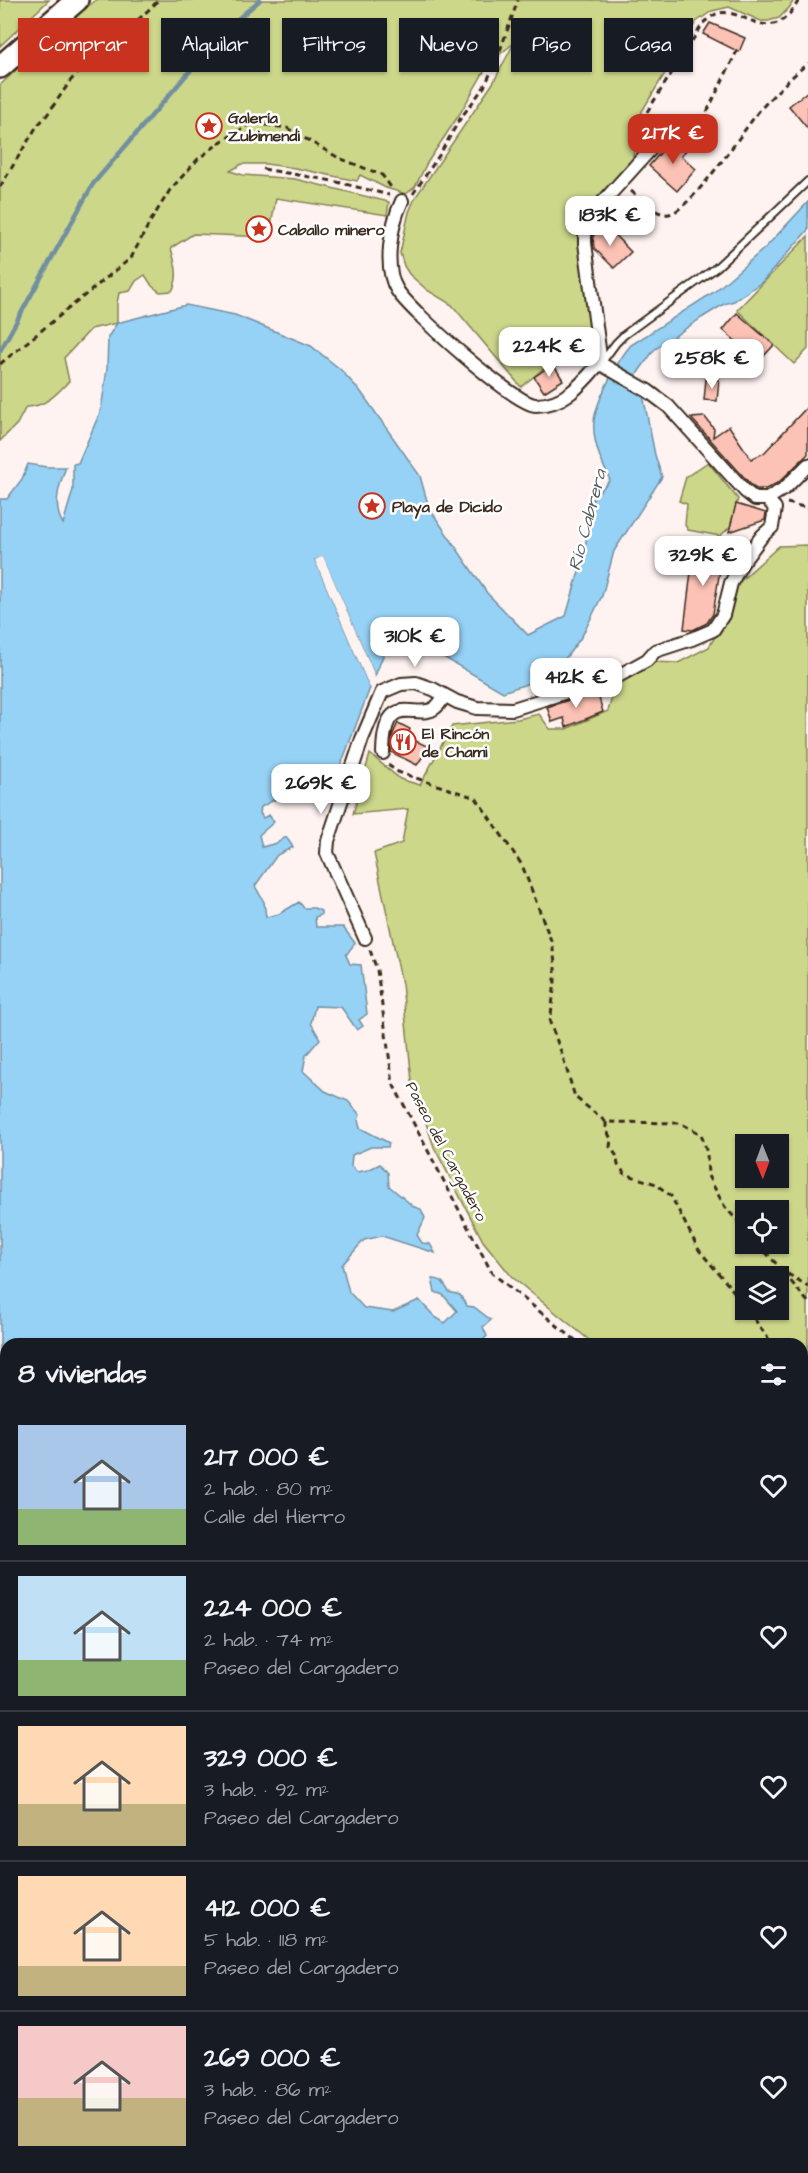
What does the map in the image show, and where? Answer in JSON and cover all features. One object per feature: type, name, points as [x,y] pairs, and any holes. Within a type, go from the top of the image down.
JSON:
[{"type":"highway","points":[[0,68],[77,0]]},
{"type":"street","points":[[600,364],[585,227],[593,213],[657,142]]},
{"type":"street","points":[[402,201],[394,219],[390,250],[390,267],[396,289],[498,386],[534,406],[549,403],[570,395],[600,364]]},
{"type":"street","points":[[600,364],[648,391],[668,406],[745,491],[755,500],[771,504]]},
{"type":"street","points":[[365,938],[327,853],[328,841],[362,739],[382,692],[401,684],[416,683],[457,702],[477,708],[513,710],[620,675],[646,660],[655,651],[712,630],[723,615],[732,583],[742,563],[762,536],[772,527],[771,504],[808,465]]},
{"type":"street","points":[[383,753],[387,725],[396,712],[426,711],[435,708],[445,696]]},
{"type":"lane","points":[[600,364],[624,335],[717,267],[808,182]]},
{"type":"path","points":[[0,187],[37,126],[71,80],[90,61],[90,56],[120,37],[159,0]]},
{"type":"path","points":[[402,201],[412,195],[460,119],[484,87],[496,62],[518,0]]},
{"type":"path","points":[[737,51],[699,128],[677,127],[657,142],[645,115],[704,22],[716,14],[726,13],[753,23],[767,25],[781,20],[792,12],[799,0]]},
{"type":"path","points":[[621,184],[659,213],[671,214],[689,202],[759,112],[785,82],[808,63]]},
{"type":"path","points":[[0,364],[132,258],[150,222],[170,190],[198,159],[252,123],[287,128],[339,158],[382,175],[402,201]]},
{"type":"path","points":[[263,169],[333,181],[384,193],[402,201]]},
{"type":"path","points":[[771,504],[784,502],[808,508]]},
{"type":"path","points":[[383,753],[386,764],[398,772],[476,798],[522,865],[552,943],[555,972],[550,1023],[575,1097],[606,1122],[680,1124],[701,1134],[708,1153],[708,1176],[725,1207],[735,1218]]},
{"type":"path","name":"Paseo del Cargadero","points":[[365,938],[377,970],[393,1084],[492,1273],[573,1338]]},
{"type":"path","points":[[606,1122],[606,1129],[611,1139],[610,1146],[616,1155],[618,1165],[625,1174],[656,1184],[671,1196],[699,1250],[735,1294]]},
{"type":"path","points":[[767,1254],[778,1266]]},
{"type":"path","points":[[789,1275],[808,1286]]},
{"type":"path","points":[[789,1278],[808,1302]]},
{"type":"path","points":[[755,1320],[768,1338]]},
{"type":"green space","points":[[0,0],[49,0],[30,18],[18,18],[18,29],[0,46]]},
{"type":"green space","points":[[96,0],[794,0],[779,18],[768,21],[761,21],[729,7],[712,11],[696,22],[693,27],[693,18],[604,18],[604,72],[666,72],[642,111],[632,161],[587,213],[592,329],[521,387],[452,305],[427,290],[409,274],[400,253],[409,212],[415,198],[493,83],[511,49],[511,72],[592,72],[592,18],[511,18],[511,45],[499,55],[499,18],[399,18],[399,72],[484,72],[427,163],[415,187],[406,194],[386,188],[360,175],[357,181],[266,164],[242,164],[230,171],[243,175],[295,179],[389,202],[387,215],[276,198],[269,237],[193,234],[171,248],[176,275],[172,291],[160,292],[152,286],[145,275],[136,281],[130,291],[119,293],[117,323],[91,329],[64,358],[69,381],[45,402],[26,407],[17,424],[0,441],[0,85],[18,68],[18,72],[149,72],[149,18],[73,18]]},
{"type":"green space","points":[[808,236],[808,349],[794,364],[737,310]]},
{"type":"green space","points":[[708,462],[738,499],[730,527],[720,536],[688,530],[685,525],[687,504],[679,501],[686,477]]},
{"type":"green space","points":[[808,545],[808,1338],[587,1338],[512,1277],[483,1241],[434,1147],[412,1081],[402,984],[374,853],[402,843],[408,809],[353,814],[370,754],[400,779],[420,785],[452,726],[518,719],[539,714],[550,729],[566,729],[608,711],[616,684],[653,662],[678,663],[709,647],[727,617],[737,584],[779,546]]},
{"type":"water","points":[[808,202],[808,230],[762,282],[734,301],[724,304],[703,317],[654,350],[637,374],[638,391],[643,395],[655,455],[662,477],[614,551],[602,596],[582,636],[553,675],[503,692],[394,628],[375,676],[323,557],[315,560],[370,688],[328,799],[307,787],[283,795],[261,807],[260,813],[263,818],[269,815],[274,822],[259,835],[262,847],[277,843],[286,837],[293,847],[277,855],[255,886],[264,902],[266,917],[279,914],[299,902],[304,908],[321,911],[321,915],[315,917],[316,927],[343,927],[355,943],[346,955],[350,964],[361,965],[367,1014],[359,1020],[363,1026],[357,1030],[341,1007],[315,1006],[311,1023],[320,1039],[306,1055],[303,1071],[325,1091],[348,1101],[360,1115],[358,1120],[360,1128],[389,1143],[388,1147],[371,1147],[352,1155],[351,1166],[357,1172],[380,1164],[388,1173],[389,1186],[414,1207],[421,1209],[425,1218],[417,1235],[422,1243],[430,1244],[435,1253],[382,1236],[364,1240],[342,1265],[349,1292],[364,1308],[393,1312],[419,1300],[435,1317],[445,1323],[457,1311],[443,1295],[435,1292],[432,1279],[438,1279],[449,1292],[460,1295],[467,1306],[474,1307],[491,1320],[483,1327],[487,1336],[485,1338],[0,1338],[0,499],[7,499],[22,479],[28,464],[66,467],[57,503],[63,524],[73,490],[73,464],[78,463],[101,410],[107,369],[108,337],[117,323],[186,305],[235,315],[311,346],[340,369],[361,392],[420,476],[429,508],[487,593],[528,635],[566,616],[585,551],[588,519],[593,498],[610,480],[596,444],[594,421],[603,392],[620,360],[631,345],[714,292],[766,247]]},
{"type":"pier","points":[[323,556],[375,676],[373,678],[322,560],[319,562],[372,684],[370,688],[315,560]]},
{"type":"building","points":[[710,23],[745,38],[739,52],[703,34]]},
{"type":"building","points":[[808,91],[808,129],[789,106]]},
{"type":"building","points":[[673,138],[687,149],[681,156],[696,169],[677,191],[649,166]]},
{"type":"building","points":[[605,225],[631,252],[614,268],[594,248],[593,236]]},
{"type":"building","points":[[737,313],[774,345],[762,358],[756,359],[723,330]]},
{"type":"building","points":[[553,364],[563,380],[544,392],[534,377]]},
{"type":"building","points":[[706,379],[719,380],[717,401],[704,400]]},
{"type":"building","points":[[808,406],[808,454],[779,482],[766,489],[756,489],[751,485],[691,418],[705,417],[714,429],[713,437],[729,426],[751,459],[764,453]]},
{"type":"building","points":[[736,504],[766,513],[765,520],[729,532]]},
{"type":"building","points":[[694,547],[723,550],[713,614],[707,623],[693,630],[684,629]]},
{"type":"building","points":[[597,691],[603,712],[566,727],[564,718],[552,722],[547,707]]},
{"type":"building","name":"El Rincón de Chami","points":[[398,723],[410,729],[407,737],[429,747],[417,765],[391,752],[393,734]]},
{"type":"waterway","points":[[0,351],[93,184],[225,30],[260,0]]},
{"type":"place","name":"Galería Zubimendi","points":[[209,126]]},
{"type":"place","name":"Caballo minero","points":[[259,229]]},
{"type":"place","name":"Playa de Dicido","points":[[372,506]]},
{"type":"place","name":"El Rincón de Chami","points":[[403,742]]},
{"type":"water label","name":"Río Cabrera","points":[[587,520]]}]
